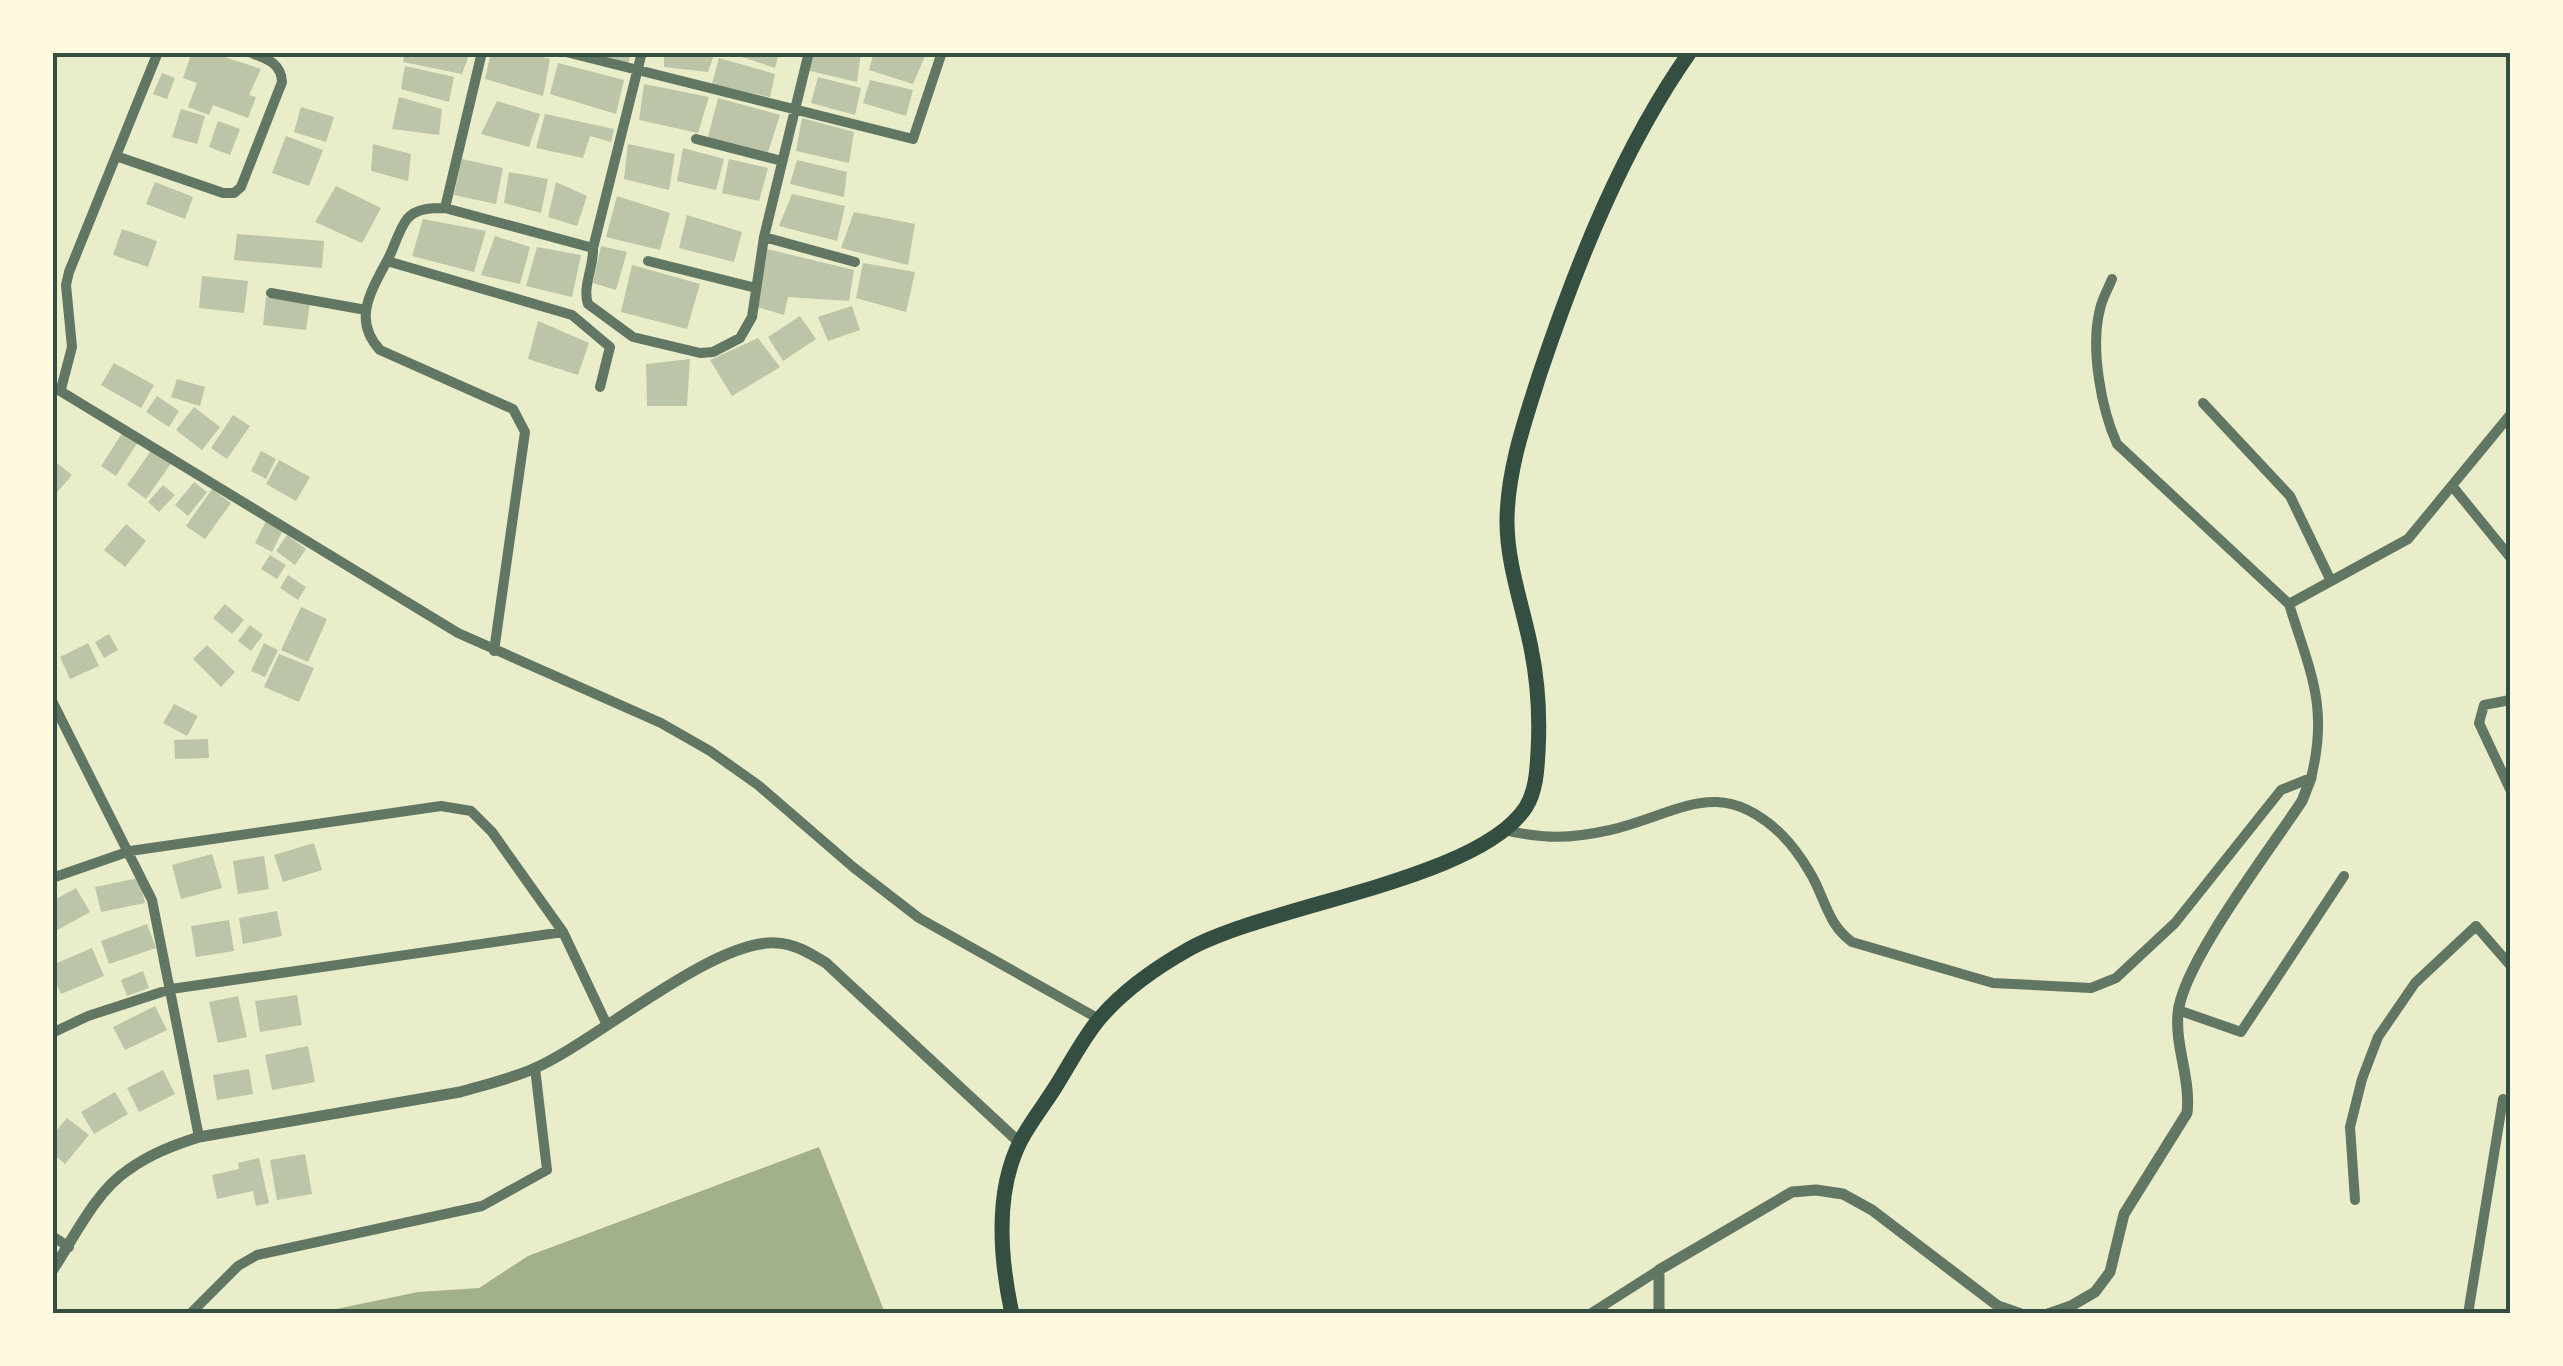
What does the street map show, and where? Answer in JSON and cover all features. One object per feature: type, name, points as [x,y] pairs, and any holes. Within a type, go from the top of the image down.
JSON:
[{"type":"main road","points":[[1012,1314],[1002,1262],[1007,1182],[1020,1143],[1099,1020],[1156,969],[1193,947],[1257,920],[1412,875],[1467,852],[1504,830],[1527,806],[1536,778],[1540,718],[1532,652],[1507,524],[1509,490],[1525,419],[1556,326],[1615,186],[1690,52]]},
{"type":"street","points":[[158,52],[66,285],[72,346],[57,388],[458,633],[661,723],[710,752],[758,785],[919,918],[1099,1020]]},
{"type":"street","points":[[116,156],[223,192],[241,187],[282,82],[282,71],[274,62],[249,52]]},
{"type":"street","points":[[444,208],[482,52]]},
{"type":"street","points":[[566,52],[912,139],[942,52]]},
{"type":"street","points":[[642,52],[593,248],[594,262],[586,296],[588,304],[633,336],[700,353],[713,352],[740,338],[752,316],[764,237],[808,52]]},
{"type":"street","points":[[696,139],[782,160]]},
{"type":"street","points":[[494,651],[525,432],[522,422],[514,409],[380,350],[368,338],[367,300],[408,217],[426,208],[444,208],[593,248]]},
{"type":"street","points":[[764,237],[855,262]]},
{"type":"street","points":[[387,261],[572,316],[610,347],[600,387]]},
{"type":"street","points":[[648,262],[756,288]]},
{"type":"street","points":[[2048,1314],[2095,1292],[2110,1272],[2124,1214],[2187,1113],[2189,1094],[2178,1010],[2192,969],[2302,802],[2319,746],[2321,717],[2289,604],[2117,444],[2105,418],[2098,372],[2099,310],[2112,279]]},
{"type":"street","points":[[271,293],[366,310]]},
{"type":"street","points":[[2203,403],[2290,496],[2331,581]]},
{"type":"street","points":[[2289,604],[2408,539],[2510,414]]},
{"type":"street","points":[[2454,487],[2510,557]]},
{"type":"street","points":[[2510,700],[2484,705],[2479,723],[2510,789]]},
{"type":"street","points":[[52,701],[152,900],[199,1136]]},
{"type":"street","points":[[1504,830],[1547,839],[1610,830],[1706,800],[1733,804],[1781,834],[1810,871],[1827,913],[1852,942],[1994,982],[2091,988],[2116,978],[2175,923],[2281,790],[2311,778]]},
{"type":"street","points":[[52,878],[130,851],[442,806],[472,811],[492,832],[563,932],[607,1025]]},
{"type":"street","points":[[2178,1010],[2241,1032],[2344,876]]},
{"type":"street","points":[[2355,1200],[2350,1127],[2378,1037],[2415,983],[2476,926],[2510,965]]},
{"type":"street","points":[[52,1034],[88,1016],[171,989],[563,932]]},
{"type":"street","points":[[52,1271],[102,1197],[125,1171],[166,1148],[199,1136],[460,1092],[535,1068],[717,958],[776,942],[802,948],[826,963],[1020,1143]]},
{"type":"street","points":[[190,1314],[238,1266],[257,1255],[482,1206],[547,1170],[535,1068]]},
{"type":"street","points":[[2468,1314],[2503,1099]]},
{"type":"street","points":[[1590,1314],[1792,1192],[1816,1190],[1843,1194],[1872,1210],[1998,1306],[2021,1314]]},
{"type":"street","points":[[52,1236],[69,1247]]},
{"type":"street","points":[[1658,1270],[1659,1314]]},
{"type":"shaded area","points":[[819,1147],[885,1313],[317,1313],[418,1292],[479,1288],[528,1256]]},
{"type":"building","points":[[192,52],[209,52],[261,69],[249,95],[256,97],[248,118],[213,105],[209,115],[188,107],[197,83],[183,78]]},
{"type":"building","points":[[405,52],[470,52],[462,74],[403,62]]},
{"type":"building","points":[[491,52],[521,52],[550,59],[543,96],[485,79]]},
{"type":"building","points":[[588,52],[631,52],[628,65]]},
{"type":"building","points":[[664,52],[715,52],[708,72],[664,67]]},
{"type":"building","points":[[727,52],[779,52],[775,68]]},
{"type":"building","points":[[811,52],[861,52],[857,82],[806,70]]},
{"type":"building","points":[[874,52],[913,52],[925,56],[913,84],[869,70]]},
{"type":"building","points":[[719,58],[775,74],[770,97],[712,84]]},
{"type":"building","points":[[558,63],[624,80],[616,114],[550,94]]},
{"type":"building","points":[[405,66],[454,77],[449,102],[401,89]]},
{"type":"building","points":[[162,73],[175,78],[167,99],[153,94]]},
{"type":"building","points":[[818,77],[861,88],[855,115],[811,103]]},
{"type":"building","points":[[870,80],[913,90],[906,116],[863,103]]},
{"type":"building","points":[[644,84],[709,97],[698,133],[639,120]]},
{"type":"building","points":[[399,97],[442,109],[439,135],[392,129]]},
{"type":"building","points":[[718,98],[780,115],[768,152],[708,137]]},
{"type":"building","points":[[497,101],[540,114],[529,147],[481,134]]},
{"type":"building","points":[[301,107],[334,117],[326,142],[294,132]]},
{"type":"building","points":[[181,109],[205,116],[197,144],[172,137]]},
{"type":"building","points":[[545,114],[614,129],[611,142],[590,136],[583,158],[536,148]]},
{"type":"building","points":[[802,118],[854,132],[849,163],[796,151]]},
{"type":"building","points":[[218,121],[240,129],[230,155],[209,147]]},
{"type":"building","points":[[286,136],[323,150],[309,186],[272,173]]},
{"type":"building","points":[[373,144],[411,154],[408,181],[371,171]]},
{"type":"building","points":[[628,144],[675,154],[669,190],[624,179]]},
{"type":"building","points":[[683,148],[724,159],[716,190],[677,181]]},
{"type":"building","points":[[462,159],[503,168],[496,204],[454,195]]},
{"type":"building","points":[[729,159],[768,168],[759,201],[722,193]]},
{"type":"building","points":[[797,160],[847,172],[844,197],[790,184]]},
{"type":"building","points":[[509,172],[548,179],[541,213],[504,203]]},
{"type":"building","points":[[155,182],[193,197],[185,219],[146,204]]},
{"type":"building","points":[[556,182],[587,196],[577,226],[548,217]]},
{"type":"building","points":[[336,186],[381,208],[362,243],[315,222]]},
{"type":"building","points":[[792,194],[845,206],[837,241],[779,226]]},
{"type":"building","points":[[617,196],[670,213],[660,250],[606,237]]},
{"type":"building","points":[[854,212],[915,224],[908,265],[841,248]]},
{"type":"building","points":[[687,215],[742,232],[734,262],[679,248]]},
{"type":"building","points":[[423,219],[486,231],[474,272],[412,256]]},
{"type":"building","points":[[122,229],[157,241],[148,267],[113,255]]},
{"type":"building","points":[[237,234],[324,241],[322,268],[234,260]]},
{"type":"building","points":[[495,236],[530,247],[520,284],[481,275]]},
{"type":"building","points":[[601,246],[627,252],[616,290],[593,283]]},
{"type":"building","points":[[537,247],[581,255],[572,297],[526,286]]},
{"type":"building","points":[[767,249],[854,270],[849,301],[788,297],[784,315],[757,307]]},
{"type":"building","points":[[863,263],[915,272],[906,312],[856,298]]},
{"type":"building","points":[[632,265],[700,284],[687,329],[621,312]]},
{"type":"building","points":[[202,276],[248,281],[244,313],[199,308]]},
{"type":"building","points":[[266,297],[310,303],[306,330],[263,325]]},
{"type":"building","points":[[852,306],[860,330],[828,341],[818,317]]},
{"type":"building","points":[[800,316],[816,339],[783,361],[768,337]]},
{"type":"building","points":[[538,321],[589,343],[578,375],[528,359]]},
{"type":"building","points":[[758,338],[780,367],[732,396],[710,360]]},
{"type":"building","points":[[690,359],[687,406],[647,406],[646,364]]},
{"type":"building","points":[[114,363],[154,385],[141,408],[101,385]]},
{"type":"building","points":[[177,379],[205,387],[200,406],[171,397]]},
{"type":"building","points":[[157,396],[179,411],[169,427],[146,412]]},
{"type":"building","points":[[194,407],[220,427],[202,450],[176,430]]},
{"type":"building","points":[[233,415],[250,426],[227,459],[211,448]]},
{"type":"building","points":[[123,432],[138,442],[116,476],[101,466]]},
{"type":"building","points":[[153,448],[172,462],[146,499],[127,485]]},
{"type":"building","points":[[261,451],[276,459],[266,479],[251,471]]},
{"type":"building","points":[[52,459],[72,475],[52,498]]},
{"type":"building","points":[[279,460],[310,477],[296,501],[266,484]]},
{"type":"building","points":[[194,482],[207,492],[188,516],[175,505]]},
{"type":"building","points":[[163,485],[175,495],[159,512],[148,502]]},
{"type":"building","points":[[212,489],[231,503],[205,539],[186,526]]},
{"type":"building","points":[[267,519],[284,528],[272,552],[255,543]]},
{"type":"building","points":[[126,524],[146,541],[125,567],[104,550]]},
{"type":"building","points":[[287,535],[306,549],[295,565],[276,551]]},
{"type":"building","points":[[270,555],[286,565],[277,579],[261,569]]},
{"type":"building","points":[[288,575],[306,587],[298,600],[280,588]]},
{"type":"building","points":[[225,604],[244,620],[232,634],[213,618]]},
{"type":"building","points":[[301,607],[327,619],[308,662],[281,650]]},
{"type":"building","points":[[250,625],[263,635],[251,651],[238,641]]},
{"type":"building","points":[[109,634],[118,650],[104,658],[95,642]]},
{"type":"building","points":[[88,643],[99,666],[70,679],[60,657]]},
{"type":"building","points":[[264,643],[278,650],[265,677],[251,671]]},
{"type":"building","points":[[207,645],[235,672],[221,687],[193,659]]},
{"type":"building","points":[[279,654],[314,668],[299,702],[264,687]]},
{"type":"building","points":[[174,704],[198,716],[187,736],[163,723]]},
{"type":"building","points":[[208,739],[209,758],[175,759],[174,740]]},
{"type":"building","points":[[314,843],[322,870],[283,882],[274,855]]},
{"type":"building","points":[[212,854],[222,888],[181,899],[172,865]]},
{"type":"building","points":[[264,856],[269,889],[238,894],[233,861]]},
{"type":"building","points":[[139,878],[145,903],[101,912],[95,887]]},
{"type":"building","points":[[76,888],[90,912],[52,933],[52,901]]},
{"type":"building","points":[[277,911],[282,936],[243,944],[239,918]]},
{"type":"building","points":[[229,920],[234,951],[196,957],[191,926]]},
{"type":"building","points":[[147,924],[156,948],[109,964],[101,941]]},
{"type":"building","points":[[92,948],[104,976],[61,994],[52,965]]},
{"type":"building","points":[[143,971],[149,988],[127,996],[121,980]]},
{"type":"building","points":[[297,995],[302,1025],[260,1032],[255,1001]]},
{"type":"building","points":[[238,996],[247,1037],[218,1043],[209,1002]]},
{"type":"building","points":[[155,1006],[167,1030],[125,1050],[113,1027]]},
{"type":"building","points":[[308,1046],[315,1082],[272,1090],[265,1055]]},
{"type":"building","points":[[249,1069],[253,1094],[217,1100],[213,1075]]},
{"type":"building","points":[[163,1070],[175,1094],[139,1112],[127,1088]]},
{"type":"building","points":[[115,1092],[128,1114],[94,1134],[81,1112]]},
{"type":"building","points":[[67,1118],[89,1135],[65,1164],[52,1153],[52,1136]]},
{"type":"building","points":[[305,1154],[312,1194],[277,1200],[270,1160]]},
{"type":"building","points":[[259,1158],[269,1203],[256,1206],[253,1191],[217,1199],[212,1175],[239,1169],[238,1163]]}]
